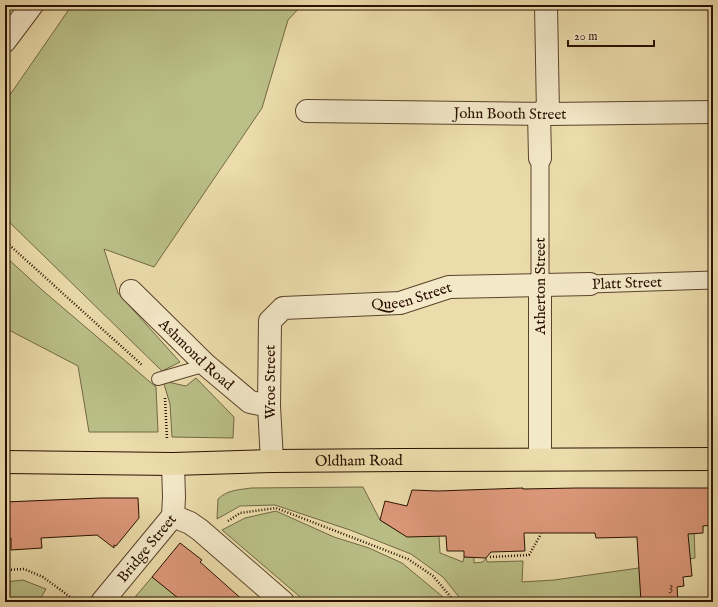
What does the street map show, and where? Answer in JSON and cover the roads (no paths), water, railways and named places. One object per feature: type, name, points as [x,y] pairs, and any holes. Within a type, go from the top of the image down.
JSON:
[{"type":"main road","name":"Oldham Road","points":[[5,462],[173,464],[713,459]]},
{"type":"street","points":[[5,41],[32,5]]},
{"type":"street","name":"Atherton Street","points":[[540,460],[540,158],[544,113],[546,5]]},
{"type":"street","name":"John Booth Street","points":[[307,111],[544,113],[713,112]]},
{"type":"street","name":"Platt Street","points":[[540,285],[713,280]]},
{"type":"street","name":"Queen Street","points":[[283,308],[400,303],[449,287],[540,285]]},
{"type":"street","name":"Ashmond Road","points":[[131,291],[206,365],[250,402],[269,406]]},
{"type":"street","name":"Wroe Street","points":[[272,462],[269,406],[270,321],[283,308]]},
{"type":"street","name":"Bridge Street","points":[[105,601],[173,516],[173,464]]},
{"type":"street","points":[[173,516],[190,523],[200,530],[284,602]]},
{"type":"lane","points":[[158,379],[206,365]]}]
